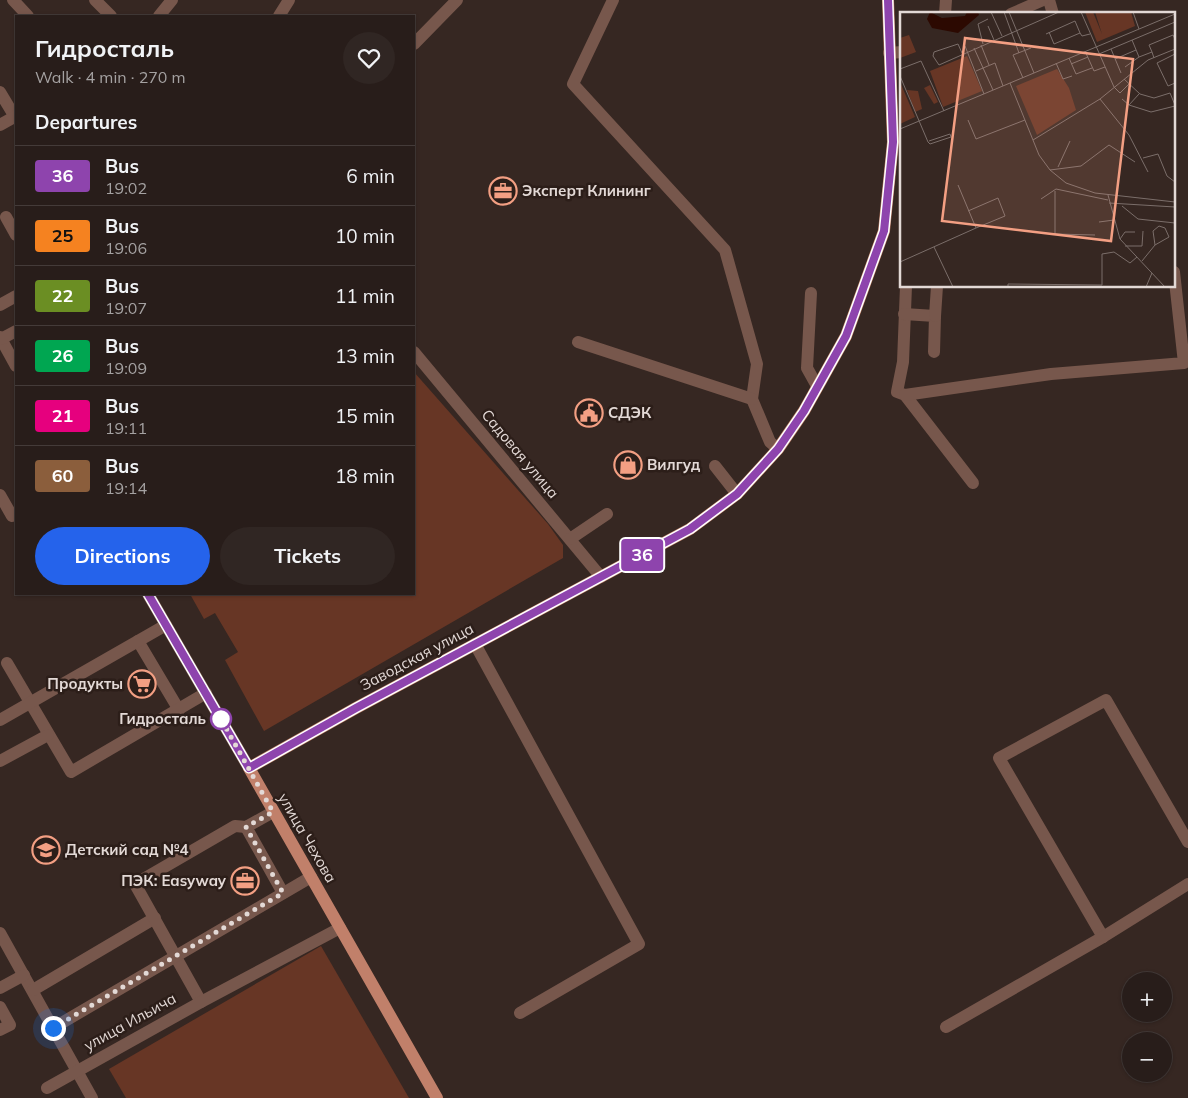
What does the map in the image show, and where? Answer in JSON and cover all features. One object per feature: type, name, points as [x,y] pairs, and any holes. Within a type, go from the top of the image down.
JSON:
[{"type":"main road","name":"Заводская улица","points":[[249,768],[690,529],[737,494],[778,449],[804,411],[846,336],[884,231],[893,142],[895,53],[888,0]]},
{"type":"main road","name":"улица Чехова","points":[[249,768],[437,1098]]},
{"type":"street","points":[[13,0],[27,15]]},
{"type":"street","points":[[95,0],[111,15]]},
{"type":"street","points":[[280,15],[289,0]]},
{"type":"street","points":[[415,43],[457,0]]},
{"type":"street","points":[[613,0],[573,84],[725,250],[756,364],[752,399],[770,442],[778,449]]},
{"type":"street","points":[[1016,12],[1043,0]]},
{"type":"street","points":[[0,92],[15,115]]},
{"type":"street","points":[[0,125],[15,118]]},
{"type":"street","points":[[7,215],[15,233]]},
{"type":"street","points":[[906,288],[901,394],[973,483]]},
{"type":"street","points":[[934,352],[937,288]]},
{"type":"street","points":[[901,394],[1051,374],[1184,363],[1176,288]]},
{"type":"street","points":[[811,293],[807,368],[817,386]]},
{"type":"street","points":[[0,305],[15,297]]},
{"type":"street","points":[[904,314],[935,316]]},
{"type":"street","points":[[15,331],[1,338],[15,364]]},
{"type":"street","points":[[578,342],[752,399]]},
{"type":"street","name":"Садовая улица","points":[[415,353],[564,536],[601,577]]},
{"type":"street","points":[[715,466],[737,494]]},
{"type":"street","points":[[0,496],[12,516]]},
{"type":"street","points":[[564,536],[606,514]]},
{"type":"street","name":"улица Чехова","points":[[149,595],[249,768]]},
{"type":"street","points":[[0,720],[166,625]]},
{"type":"street","points":[[138,641],[179,710]]},
{"type":"street","points":[[475,644],[639,944],[520,1013]]},
{"type":"street","points":[[7,662],[71,772],[206,693]]},
{"type":"street","points":[[1103,937],[999,758],[1106,700],[1188,842]]},
{"type":"street","points":[[0,761],[48,734]]},
{"type":"street","points":[[201,1002],[134,884],[235,826],[246,827],[273,812]]},
{"type":"street","points":[[246,827],[283,893]]},
{"type":"street","points":[[53,1028],[311,877]]},
{"type":"street","points":[[946,1027],[1103,937],[1188,884]]},
{"type":"street","points":[[33,990],[155,918]]},
{"type":"street","name":"улица Ильича","points":[[0,933],[76,1071],[340,928]]},
{"type":"street","points":[[0,988],[24,975]]},
{"type":"street","points":[[0,1007],[10,1025],[0,1030]]},
{"type":"street","points":[[47,1088],[76,1071],[92,1098]]},
{"type":"shaded area","name":"Гидросталь","points":[[415,373],[548,524],[563,545],[563,558],[264,731],[225,660],[238,652],[215,613],[204,619],[191,595],[415,595]]},
{"type":"shaded area","points":[[321,946],[409,1098],[126,1098],[109,1069]]},
{"type":"bus line","name":"36","points":[[149,595],[249,768],[356,708],[690,529],[737,494],[778,449],[804,411],[846,336],[884,231],[893,142],[888,0]]},
{"type":"place","name":"Эксперт Клининг","points":[[503,191]]},
{"type":"place","name":"СДЭК","points":[[589,413]]},
{"type":"place","name":"Вилгуд","points":[[628,465]]},
{"type":"place","name":"Продукты","points":[[142,684]]},
{"type":"place","name":"Гидросталь","points":[[221,719]]},
{"type":"place","name":"Детский сад №4","points":[[46,850]]},
{"type":"place","name":"ПЭК: Easyway","points":[[245,881]]},
{"type":"route","points":[[53,1028],[283,893],[246,827],[273,812],[221,719]]}]
